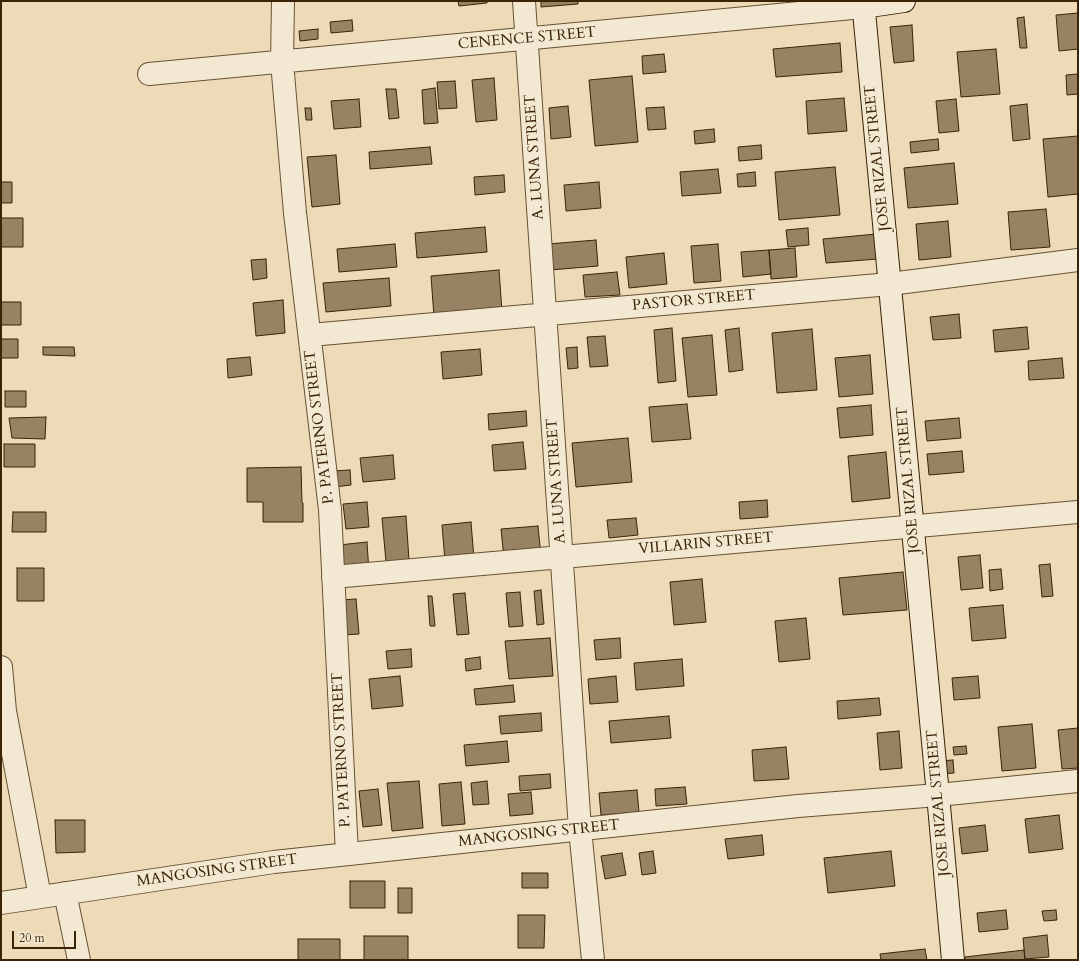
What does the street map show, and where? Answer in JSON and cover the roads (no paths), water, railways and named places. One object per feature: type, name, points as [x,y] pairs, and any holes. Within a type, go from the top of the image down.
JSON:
[{"type":"street","name":"P. PATERNO STREET","points":[[283,1],[282,62],[295,213],[330,510],[347,854]]},
{"type":"street","name":"A. LUNA STREET","points":[[524,1],[580,830],[593,960]]},
{"type":"street","name":"CENENCE STREET","points":[[149,74],[527,39],[904,1]]},
{"type":"street","name":"JOSE RIZAL STREET","points":[[863,4],[953,960]]},
{"type":"street","name":"PASTOR STREET","points":[[310,334],[890,284],[1078,260]]},
{"type":"street","name":"VILLARIN STREET","points":[[333,577],[1078,512]]},
{"type":"street","points":[[1,667],[5,711],[40,897]]},
{"type":"street","name":"MANGOSING STREET","points":[[1,903],[274,862],[798,806],[938,795],[1078,781]]},
{"type":"street","points":[[65,893],[79,960]]}]
